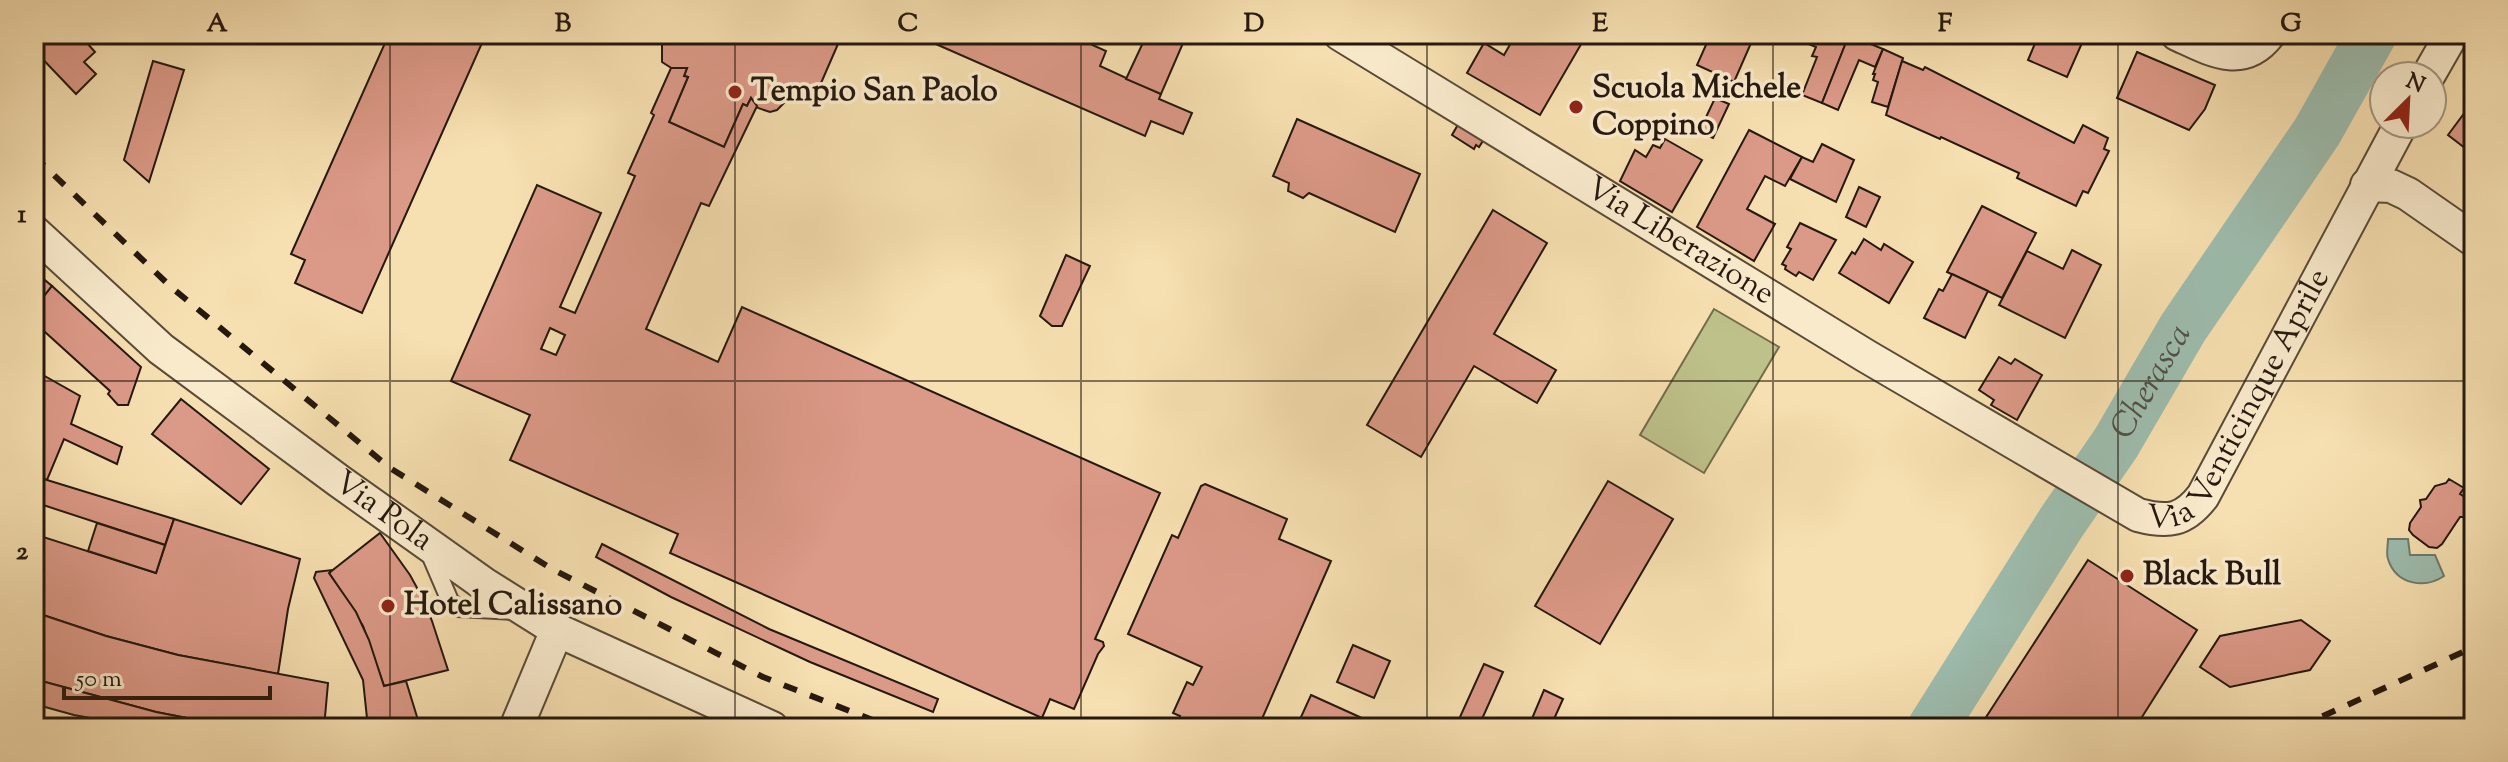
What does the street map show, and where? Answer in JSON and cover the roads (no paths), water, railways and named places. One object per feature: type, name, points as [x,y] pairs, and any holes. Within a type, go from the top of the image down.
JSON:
[{"type":"street","name":"Via Liberazione","points":[[1340,34],[1853,348],[2021,445]]},
{"type":"street","points":[[2177,34],[2215,51],[2243,54],[2260,46],[2269,34]]},
{"type":"street","points":[[2437,60],[2452,34]]},
{"type":"street","name":"Via Venticinque Aprile","points":[[2021,445],[2138,515],[2158,521],[2178,518],[2192,511],[2203,496],[2392,140]]},
{"type":"street","points":[[2367,185],[2391,186],[2408,194],[2474,240]]},
{"type":"street","name":"Via Pola","points":[[34,232],[161,349],[425,543],[557,630],[772,728]]},
{"type":"street","points":[[516,728],[557,630]]},
{"type":"waterway","name":"Cherasca","points":[[1932,728],[2061,523],[2116,443],[2183,328],[2317,132],[2372,34]]},
{"type":"railway","points":[[34,156],[171,287],[390,468],[552,569],[763,677],[893,728]]},
{"type":"railway","points":[[2297,728],[2474,647]]},
{"type":"place","name":"Tempio San Paolo","points":[[735,92]]},
{"type":"place","name":"Scuola Michele Coppino","points":[[1576,107]]},
{"type":"place","name":"Black Bull","points":[[2127,576]]},
{"type":"place","name":"Hotel Calissano","points":[[388,606]]}]
